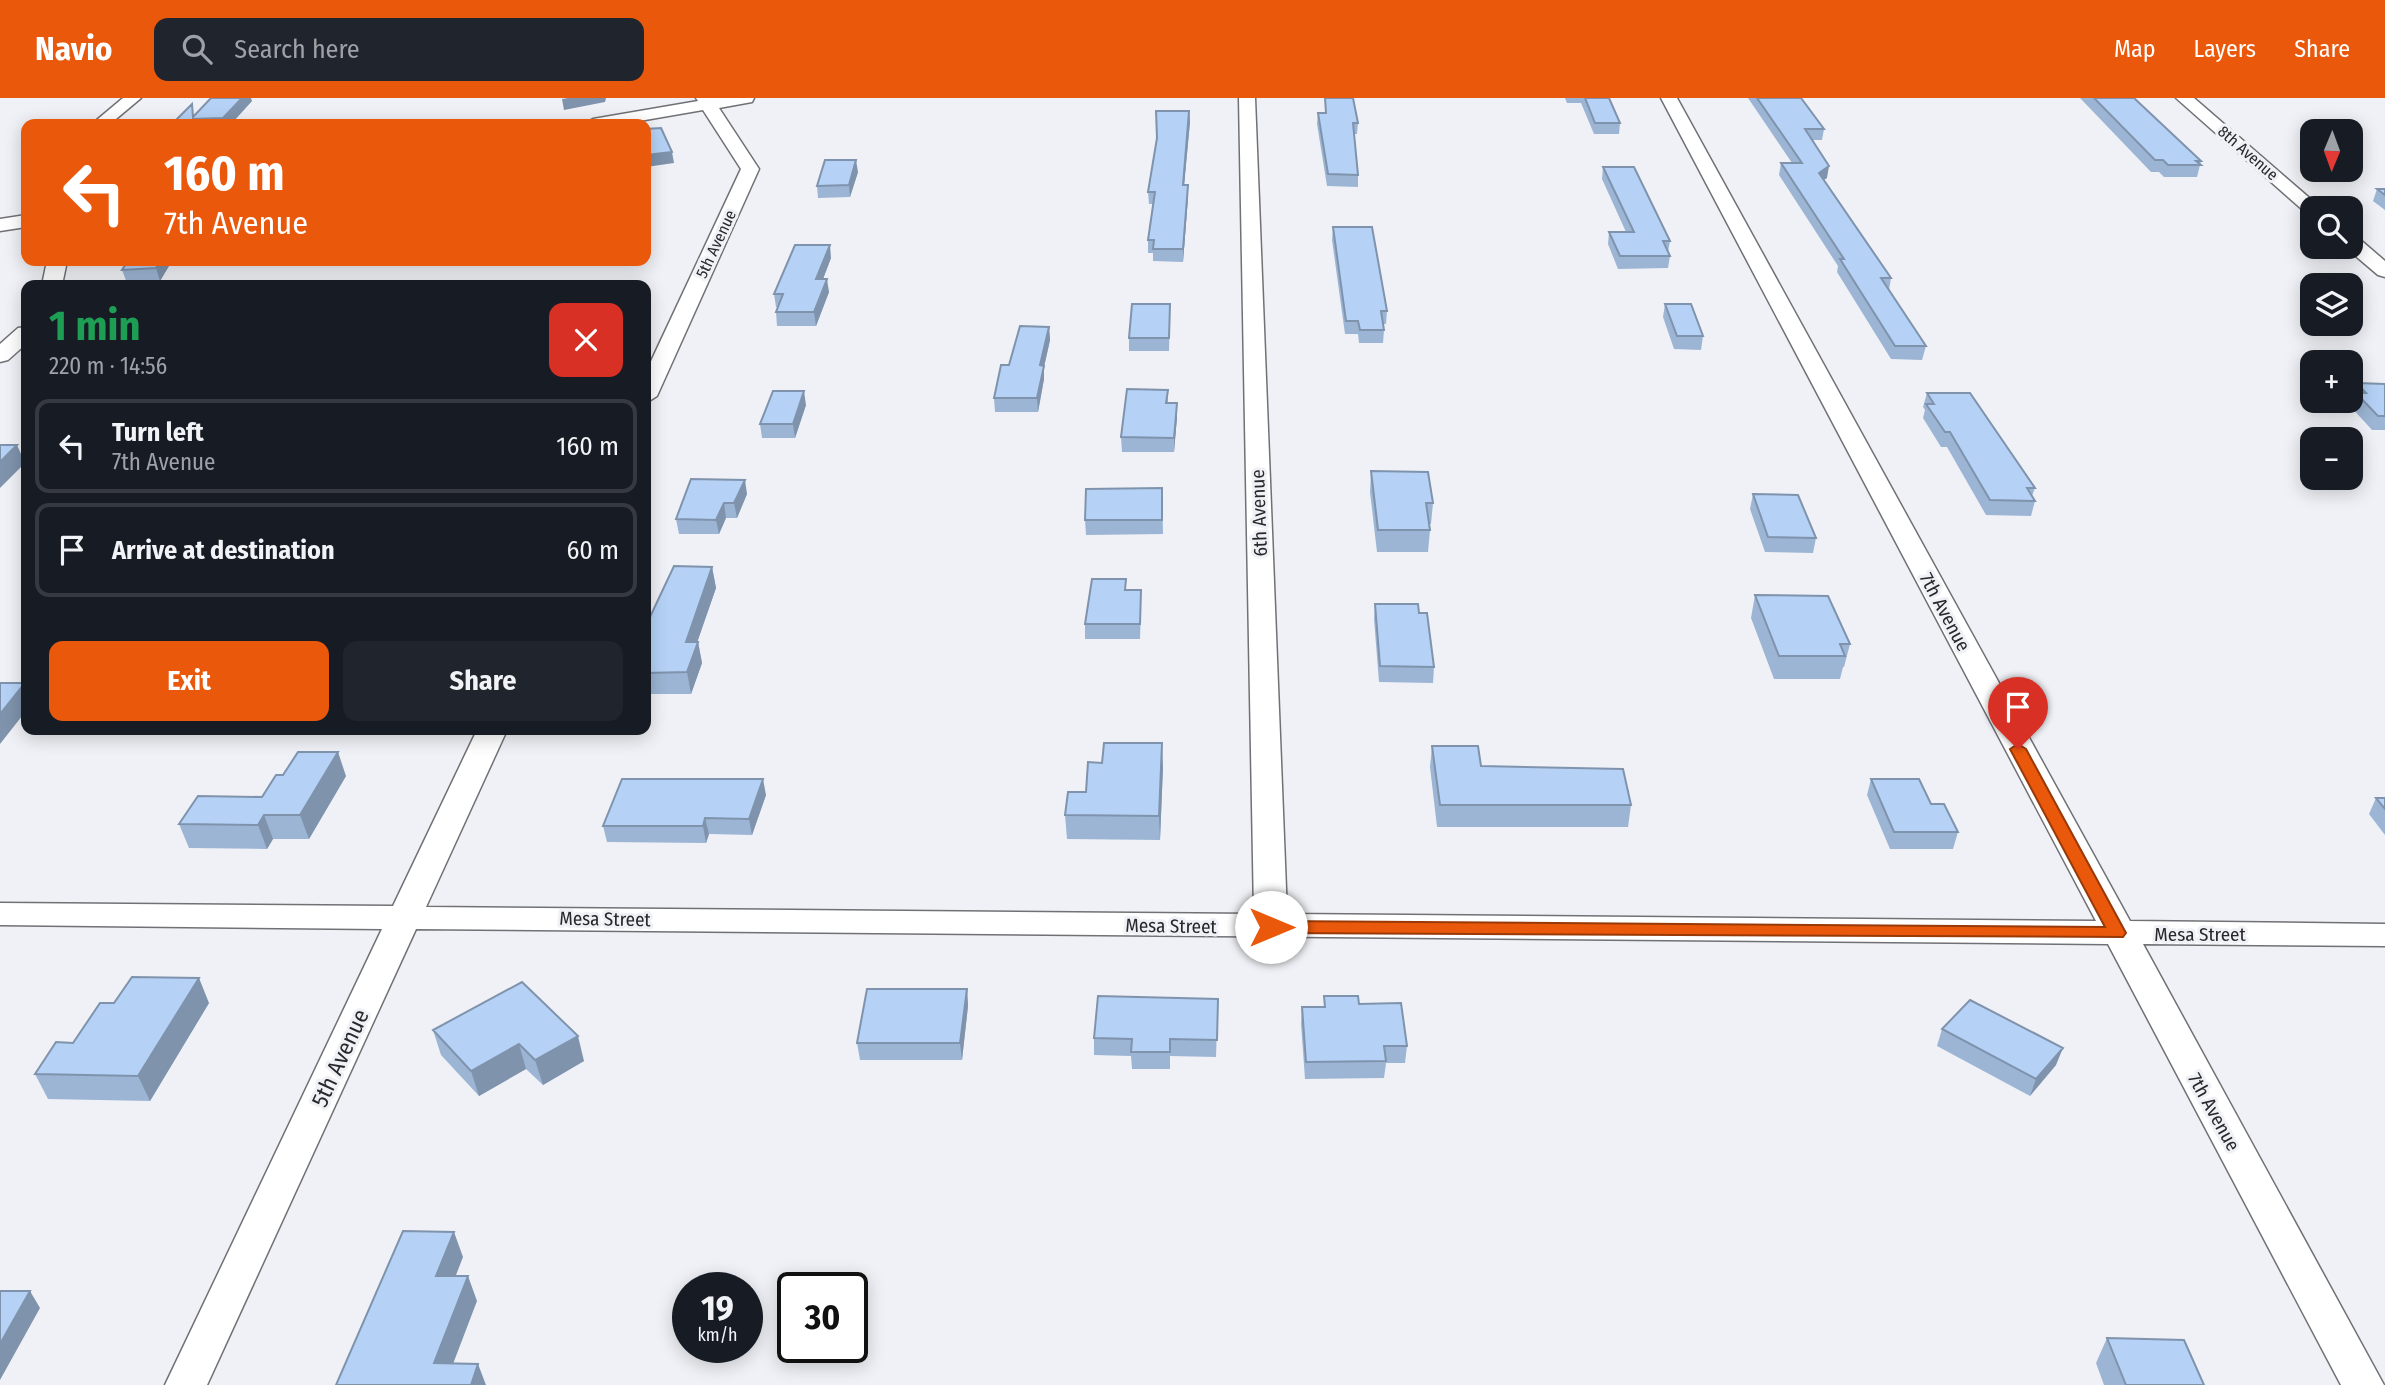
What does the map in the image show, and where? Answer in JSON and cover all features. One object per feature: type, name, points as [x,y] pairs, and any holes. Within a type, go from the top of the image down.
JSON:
[{"type":"street","points":[[106,119],[133,98]]},
{"type":"street","points":[[618,119],[706,101],[746,98]]},
{"type":"street","name":"6th Avenue","points":[[1247,98],[1271,927]]},
{"type":"street","name":"7th Avenue","points":[[1669,98],[2363,1385]]},
{"type":"street","name":"8th Avenue","points":[[2184,98],[2300,198]]},
{"type":"street","name":"5th Avenue","points":[[651,385],[750,169],[706,101]]},
{"type":"street","points":[[0,225],[21,222]]},
{"type":"street","points":[[2363,252],[2385,271]]},
{"type":"street","points":[[0,355],[21,337]]},
{"type":"street","name":"5th Avenue","points":[[186,1385],[490,735]]},
{"type":"street","name":"Mesa Street","points":[[0,914],[2385,935]]},
{"type":"building","points":[[211,98],[242,98],[223,118],[177,119],[192,104],[193,117]]},
{"type":"building","points":[[1325,98],[1353,98],[1358,123],[1353,123],[1358,175],[1328,174],[1318,113],[1326,113]]},
{"type":"building","points":[[1585,98],[1609,98],[1620,123],[1595,123]]},
{"type":"building","points":[[1757,98],[1801,98],[1824,129],[1805,129],[1829,166],[1819,173],[1891,278],[1881,278],[1926,346],[1895,346],[1840,259],[1844,259],[1781,163],[1802,163]]},
{"type":"building","points":[[2094,98],[2134,98],[2201,161],[2196,161],[2201,165],[2168,165],[2163,160],[2155,160]]},
{"type":"building","points":[[1156,111],[1189,111],[1183,185],[1188,185],[1183,249],[1153,249],[1154,240],[1148,240],[1155,192],[1148,192],[1157,138]]},
{"type":"building","points":[[661,128],[672,152],[651,154],[651,129]]},
{"type":"building","points":[[825,160],[856,160],[849,185],[817,186]]},
{"type":"building","points":[[1603,167],[1634,167],[1670,241],[1663,241],[1670,256],[1620,256],[1609,232],[1634,232]]},
{"type":"building","points":[[1333,227],[1372,227],[1387,311],[1381,311],[1384,330],[1360,330],[1358,321],[1346,321]]},
{"type":"building","points":[[795,245],[830,245],[816,279],[827,279],[814,312],[776,312],[783,294],[774,294]]},
{"type":"building","points":[[125,266],[157,266],[156,268],[122,270]]},
{"type":"building","points":[[1132,304],[1170,304],[1169,338],[1129,338]]},
{"type":"building","points":[[1665,304],[1691,304],[1703,336],[1677,336]]},
{"type":"building","points":[[1020,326],[1049,327],[1040,365],[1044,366],[1037,398],[994,398],[1001,365],[1009,365]]},
{"type":"building","points":[[2363,383],[2385,384],[2385,416],[2378,416],[2363,400],[2363,393],[2366,393]]},
{"type":"building","points":[[1127,389],[1168,390],[1166,403],[1177,403],[1174,438],[1121,437]]},
{"type":"building","points":[[773,391],[804,391],[793,424],[760,424]]},
{"type":"building","points":[[1927,393],[1970,393],[2035,488],[2027,488],[2035,501],[1990,500],[1950,432],[1945,432],[1926,404],[1934,404]]},
{"type":"building","points":[[0,445],[17,445],[0,462]]},
{"type":"building","points":[[1371,471],[1428,472],[1433,503],[1426,503],[1430,530],[1378,530]]},
{"type":"building","points":[[691,479],[745,480],[734,503],[724,503],[716,520],[676,519]]},
{"type":"building","points":[[1162,488],[1162,520],[1085,520],[1086,489]]},
{"type":"building","points":[[1753,494],[1798,495],[1816,538],[1768,537]]},
{"type":"building","points":[[674,566],[712,567],[686,642],[698,642],[687,672],[651,673],[651,615]]},
{"type":"building","points":[[1092,579],[1126,579],[1125,590],[1141,590],[1140,624],[1085,624]]},
{"type":"building","points":[[1755,595],[1828,596],[1850,644],[1840,644],[1845,656],[1779,656]]},
{"type":"building","points":[[1375,604],[1418,604],[1419,613],[1427,613],[1434,667],[1380,666]]},
{"type":"building","points":[[0,683],[21,683],[21,688],[0,714]]},
{"type":"building","points":[[1104,743],[1162,743],[1159,816],[1065,815],[1068,792],[1086,792],[1088,762],[1102,763]]},
{"type":"building","points":[[1432,746],[1478,746],[1481,766],[1623,769],[1631,805],[1440,805]]},
{"type":"building","points":[[298,752],[338,752],[300,815],[264,815],[258,825],[179,824],[198,796],[262,797],[276,775],[283,775]]},
{"type":"building","points":[[622,779],[763,779],[749,819],[705,818],[703,826],[603,826]]},
{"type":"building","points":[[1871,779],[1919,779],[1931,804],[1944,804],[1958,832],[1894,832]]},
{"type":"building","points":[[2376,798],[2385,798],[2385,809]]},
{"type":"building","points":[[132,977],[199,978],[138,1076],[35,1074],[56,1042],[73,1043],[100,1003],[114,1003]]},
{"type":"building","points":[[522,982],[578,1036],[535,1060],[519,1044],[471,1071],[433,1030]]},
{"type":"building","points":[[867,989],[967,989],[960,1043],[857,1043]]},
{"type":"building","points":[[1098,996],[1218,999],[1217,1040],[1170,1039],[1170,1052],[1131,1052],[1132,1039],[1094,1038]]},
{"type":"building","points":[[1324,996],[1358,996],[1359,1004],[1401,1003],[1407,1046],[1384,1046],[1386,1061],[1306,1062],[1302,1007],[1325,1007]]},
{"type":"building","points":[[1970,1000],[2063,1048],[2036,1079],[1942,1029]]},
{"type":"building","points":[[403,1231],[454,1232],[436,1276],[468,1276],[434,1363],[478,1364],[471,1385],[336,1385]]},
{"type":"building","points":[[0,1291],[30,1291],[0,1344]]},
{"type":"building","points":[[2107,1338],[2184,1340],[2204,1385],[2126,1385]]},
{"type":"route","points":[[1271,927],[2117,933],[2018,749]]}]
